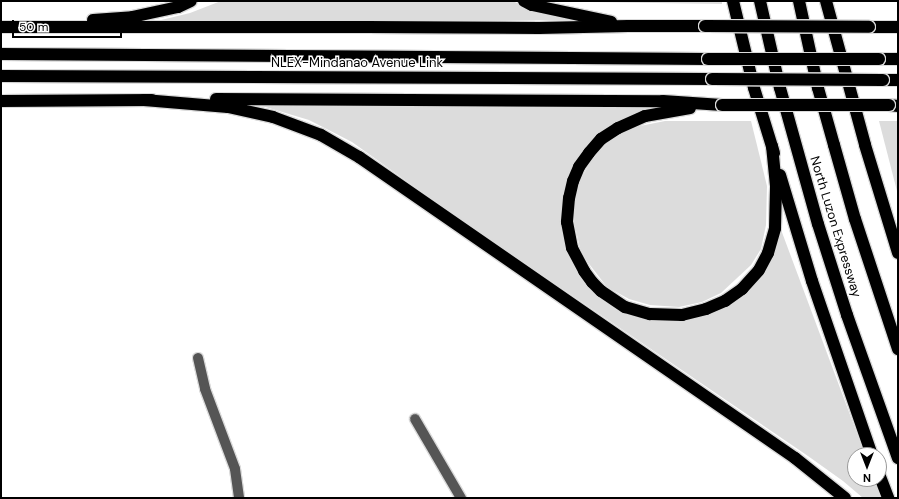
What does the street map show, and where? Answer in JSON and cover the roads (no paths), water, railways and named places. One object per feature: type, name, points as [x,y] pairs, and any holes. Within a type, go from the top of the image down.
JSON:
[{"type":"highway","points":[[1,27],[132,17],[178,7],[191,1]]},
{"type":"highway","points":[[524,1],[532,5],[628,26]]},
{"type":"highway","points":[[733,1],[754,88],[812,281],[869,447]]},
{"type":"highway","name":"North Luzon Expressway","points":[[760,1],[778,81],[818,224],[847,315],[898,458]]},
{"type":"highway","name":"North Luzon Expressway","points":[[800,1],[815,74],[828,124],[856,219],[898,349]]},
{"type":"highway","points":[[826,1],[865,145],[898,253]]},
{"type":"highway","points":[[1,27],[367,26],[539,28],[628,26],[898,26]]},
{"type":"highway","name":"NLEX-Mindanao Avenue Link","points":[[1,54],[898,59]]},
{"type":"highway","name":"NLEX-Mindanao Avenue Link","points":[[1,76],[898,80]]},
{"type":"highway","points":[[144,100],[228,107],[273,118],[321,136],[353,154],[795,458],[845,498]]},
{"type":"highway","points":[[1,101],[663,101],[720,105],[895,105]]},
{"type":"highway","points":[[720,105],[645,116],[618,128],[601,139],[579,167],[569,198],[567,222],[568,236],[572,248],[584,271],[601,291],[625,307],[650,314],[682,316],[712,307],[725,301],[742,289],[759,270],[768,253],[775,228],[776,193],[772,146]]},
{"type":"highway","points":[[889,224],[898,240]]},
{"type":"highway","points":[[884,487],[888,498]]},
{"type":"lane","points":[[198,358],[205,389],[235,469],[239,498]]},
{"type":"lane","points":[[415,419],[461,498]]}]
